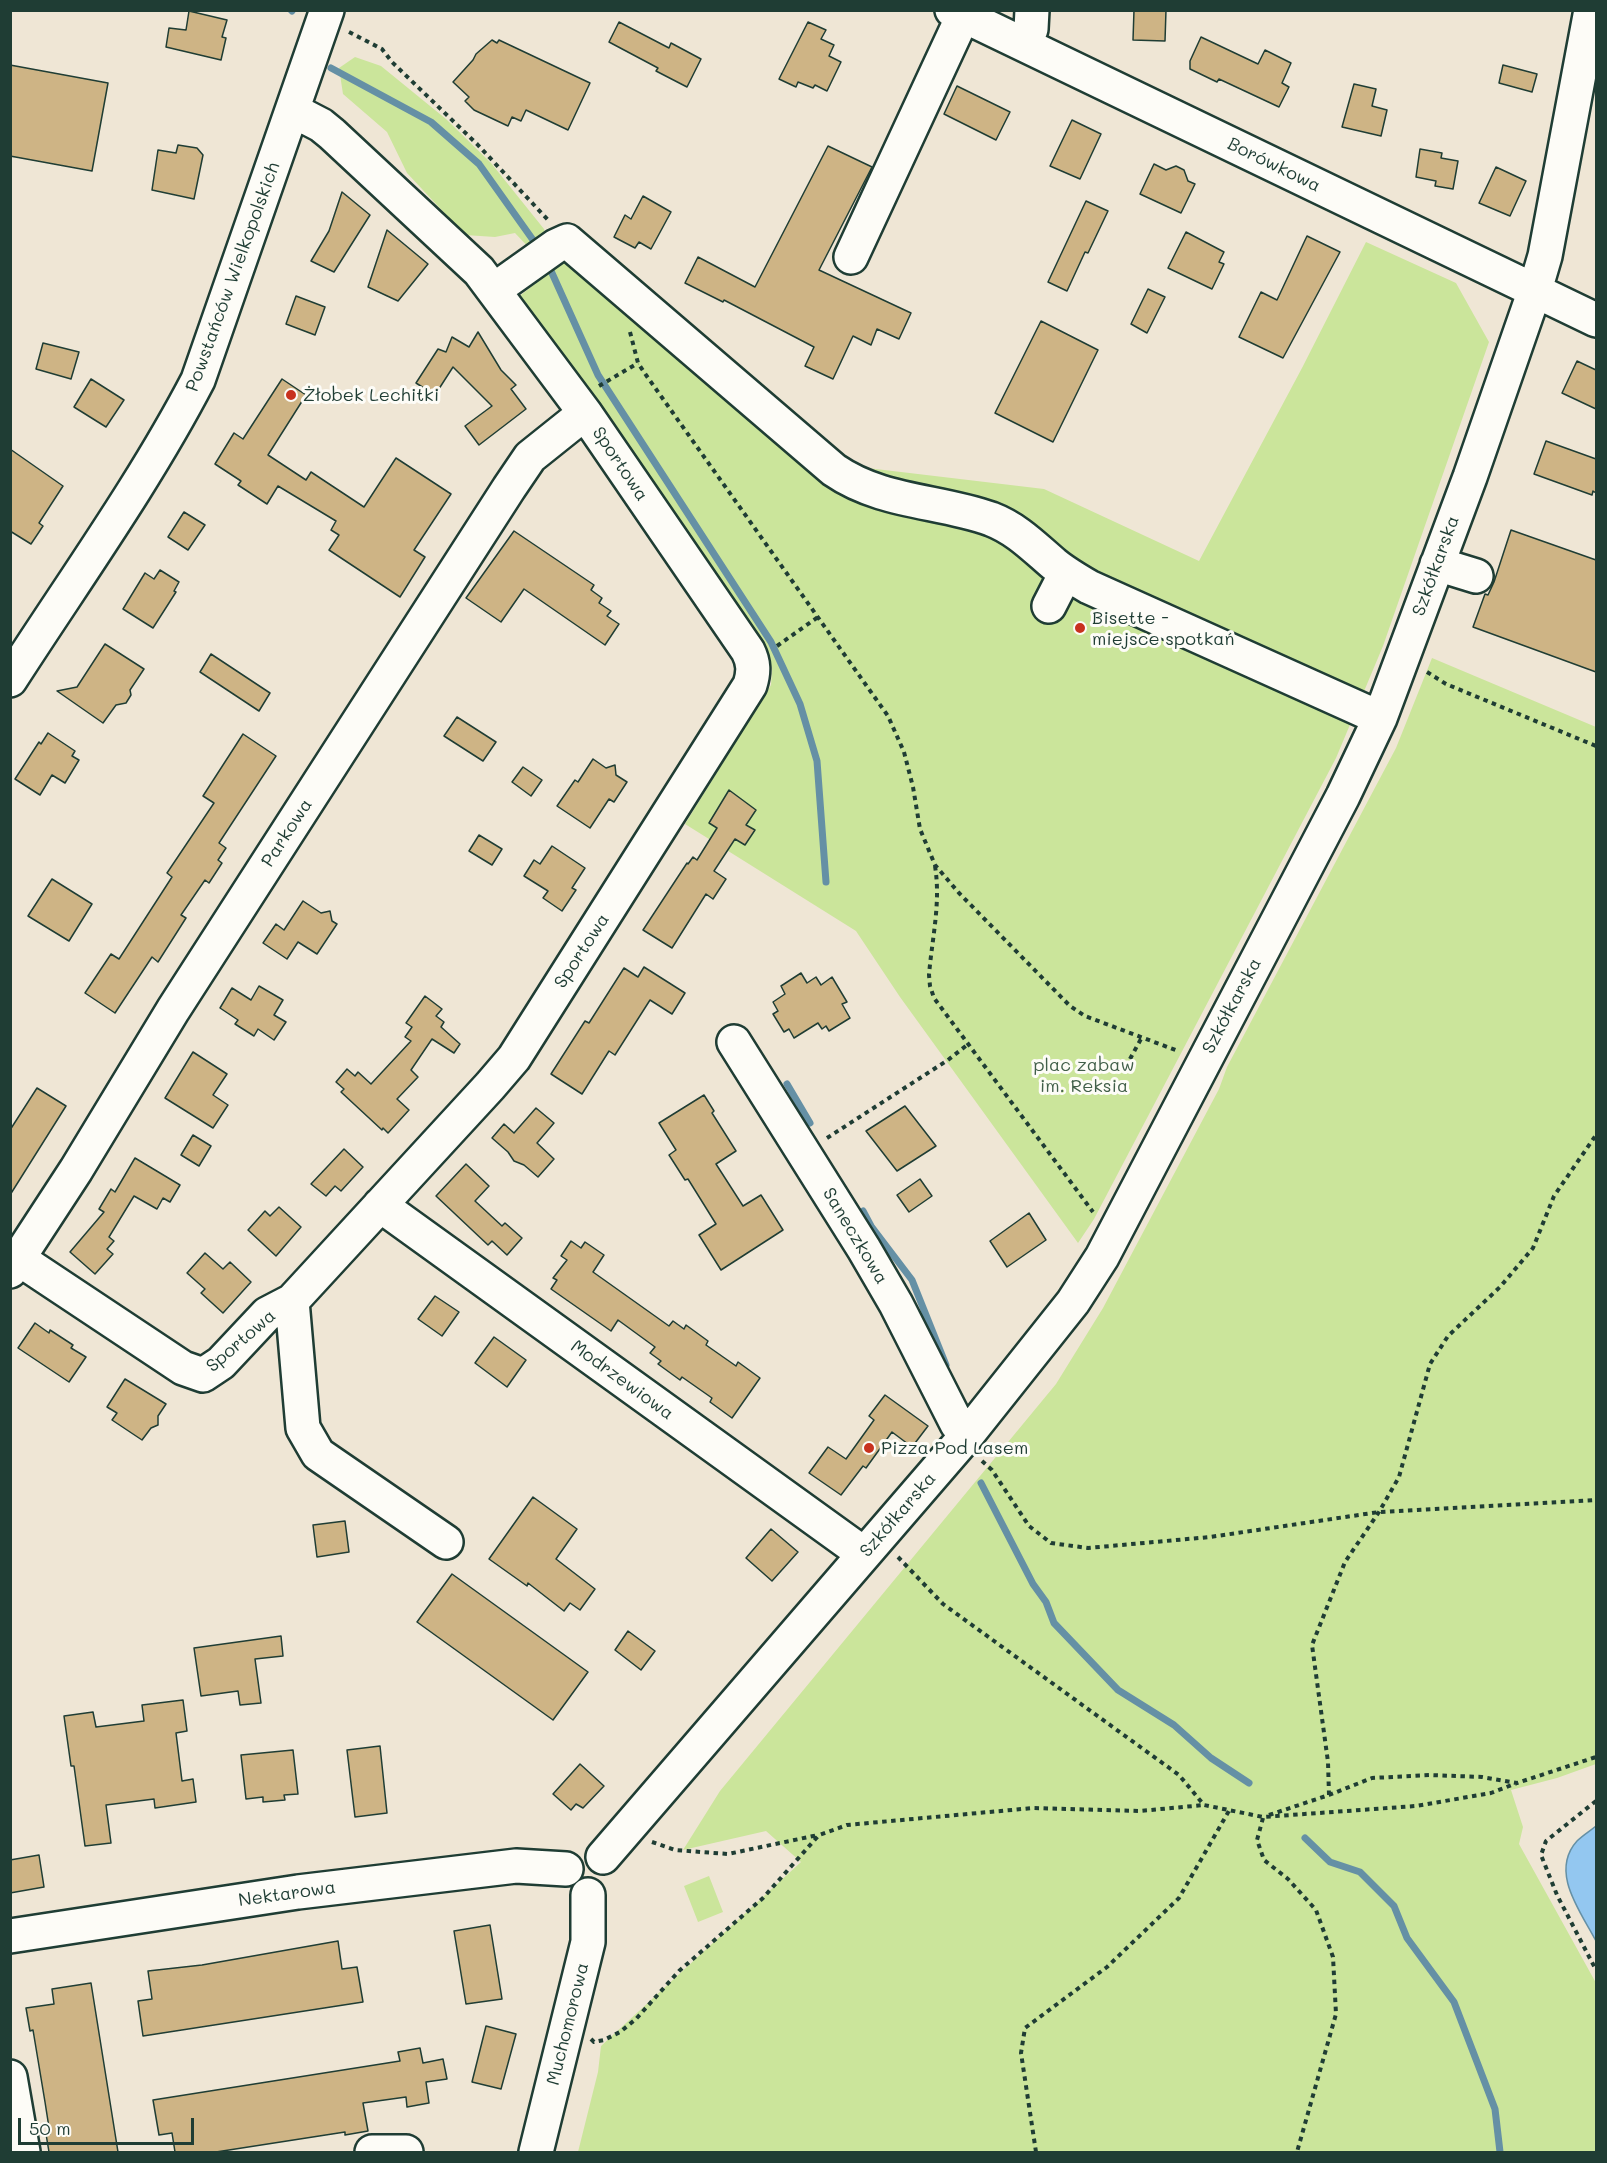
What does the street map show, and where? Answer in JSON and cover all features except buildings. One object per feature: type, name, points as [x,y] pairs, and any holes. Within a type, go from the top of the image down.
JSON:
[{"type":"street","points":[[1025,45],[1031,29],[1032,10]]},
{"type":"street","name":"Szkółkarska","points":[[603,1857],[879,1553],[972,1445],[1087,1282],[1343,796],[1380,718],[1470,477],[1535,290],[1545,256],[1591,10]]},
{"type":"street","points":[[851,257],[958,13]]},
{"type":"street","name":"Borówkowa","points":[[958,13],[1596,320]]},
{"type":"street","name":"Powstańców Wielkopolskich","points":[[10,680],[135,487],[185,406],[198,380],[294,111],[334,19]]},
{"type":"street","name":"Sportowa","points":[[15,1265],[183,1368],[203,1375],[221,1363],[267,1314],[292,1301],[514,1058],[681,796],[750,685],[753,676],[753,663],[748,651],[587,402],[460,251],[332,134],[321,125],[294,111]]},
{"type":"street","points":[[494,290],[558,250],[850,482],[891,496],[960,510],[992,520],[1025,537],[1066,573],[1089,587],[1380,718]]},
{"type":"street","name":"Parkowa","points":[[15,1265],[173,1010],[509,488],[530,457],[587,402]]},
{"type":"street","points":[[1437,564],[1476,576]]},
{"type":"street","points":[[1049,606],[1066,573]]},
{"type":"street","name":"Saneczkowa","points":[[734,1042],[864,1249],[896,1304],[957,1424],[972,1445]]},
{"type":"street","name":"Modrzewiowa","points":[[380,1205],[879,1553]]},
{"type":"street","points":[[292,1301],[303,1428],[318,1454],[446,1542]]},
{"type":"street","points":[[592,1852],[603,1857],[608,1864],[609,1878],[602,1889],[588,1895],[576,1892],[567,1881],[566,1869],[573,1856],[592,1852]]},
{"type":"street","name":"Nektarowa","points":[[10,1936],[321,1889],[516,1866],[566,1869]]},
{"type":"street","name":"Muchomorowa","points":[[536,2152],[588,1942],[588,1895]]},
{"type":"street","points":[[10,2078],[23,2152]]},
{"type":"street","points":[[372,2152],[405,2152]]},
{"type":"path","points":[[334,19],[382,49],[392,62],[477,144],[558,250]]},
{"type":"path","points":[[629,330],[638,363],[888,716],[897,734],[913,787],[920,829],[935,865],[938,883],[938,907],[930,958],[930,986],[939,1006],[967,1045],[1098,1218]]},
{"type":"path","points":[[587,402],[617,376],[638,363]]},
{"type":"path","points":[[786,639],[818,617]]},
{"type":"path","points":[[1420,668],[1446,684],[1596,746]]},
{"type":"path","points":[[935,865],[959,893],[1070,1006],[1085,1016],[1184,1053]]},
{"type":"path","points":[[1130,1059],[1142,1037]]},
{"type":"path","points":[[804,1153],[948,1060],[967,1045]]},
{"type":"path","points":[[1329,1795],[1328,1762],[1312,1645],[1345,1562],[1399,1477],[1430,1364],[1448,1336],[1500,1287],[1533,1248],[1554,1196],[1596,1135]]},
{"type":"path","points":[[972,1445],[992,1470],[1029,1526],[1051,1542],[1088,1548],[1210,1537],[1378,1512],[1596,1500]]},
{"type":"path","points":[[879,1553],[944,1604],[1179,1775],[1204,1805]]},
{"type":"path","points":[[646,1839],[675,1850],[728,1854],[819,1835],[847,1825],[1033,1809],[1140,1811],[1204,1805],[1263,1817],[1416,1806],[1491,1793],[1596,1757]]},
{"type":"path","points":[[1263,1817],[1372,1778],[1482,1777],[1517,1783]]},
{"type":"path","points":[[1596,1801],[1545,1841],[1541,1855],[1557,1895],[1596,1970]]},
{"type":"path","points":[[1036,2152],[1021,2053],[1025,2028],[1107,1967],[1179,1898],[1230,1809]]},
{"type":"path","points":[[1263,1817],[1257,1840],[1264,1860],[1288,1879],[1316,1910],[1333,1957],[1336,2014],[1297,2152]]},
{"type":"path","points":[[587,2036],[594,2042],[604,2040],[620,2032],[636,2019],[679,1971],[763,1899],[819,1835]]},
{"type":"green space","points":[[355,57],[381,66],[446,119],[491,163],[544,229],[547,241],[533,252],[515,233],[495,237],[465,235],[407,173],[387,132],[343,94],[339,68]]},
{"type":"green space","name":"plac zabaw im. Reksia","points":[[590,236],[859,467],[1044,489],[1199,561],[1366,242],[1456,283],[1489,342],[1383,646],[1336,758],[1094,1219],[1078,1243],[900,997],[856,931],[685,824],[771,685],[772,668],[765,649],[517,298],[540,280],[537,271],[573,254]]},
{"type":"green space","points":[[1432,658],[1596,727],[1596,1764],[1557,1778],[1511,1790],[1523,1827],[1519,1844],[1596,1983],[1596,2152],[578,2152],[598,2072],[601,2046],[801,1862],[766,1831],[683,1850],[720,1791],[1056,1384],[1103,1308],[1219,1089],[1227,1067],[1396,748]]},
{"type":"green space","points":[[709,1876],[723,1912],[698,1922],[684,1886]]},
{"type":"water","points":[[1596,1826],[1596,1941],[1570,1892],[1566,1866],[1569,1853],[1577,1841]]},
{"type":"waterway","points":[[331,68],[431,122],[479,164],[538,247]]},
{"type":"waterway","points":[[547,262],[598,375],[771,642],[800,704],[817,761],[826,882]]},
{"type":"waterway","points":[[787,1084],[810,1123]]},
{"type":"waterway","points":[[863,1211],[871,1226],[912,1280],[946,1365]]},
{"type":"waterway","points":[[981,1483],[1033,1584],[1046,1602],[1054,1623],[1118,1690],[1174,1725],[1211,1758],[1249,1783]]},
{"type":"waterway","points":[[1305,1838],[1330,1862],[1360,1872],[1394,1906],[1407,1938],[1454,2002],[1495,2109],[1500,2152]]},
{"type":"place","name":"Żłobek Lechitki","points":[[291,395]]},
{"type":"place","name":"Bisette - miejsce spotkań","points":[[1080,628]]},
{"type":"place","name":"Pizza Pod Lasem","points":[[869,1448]]}]
